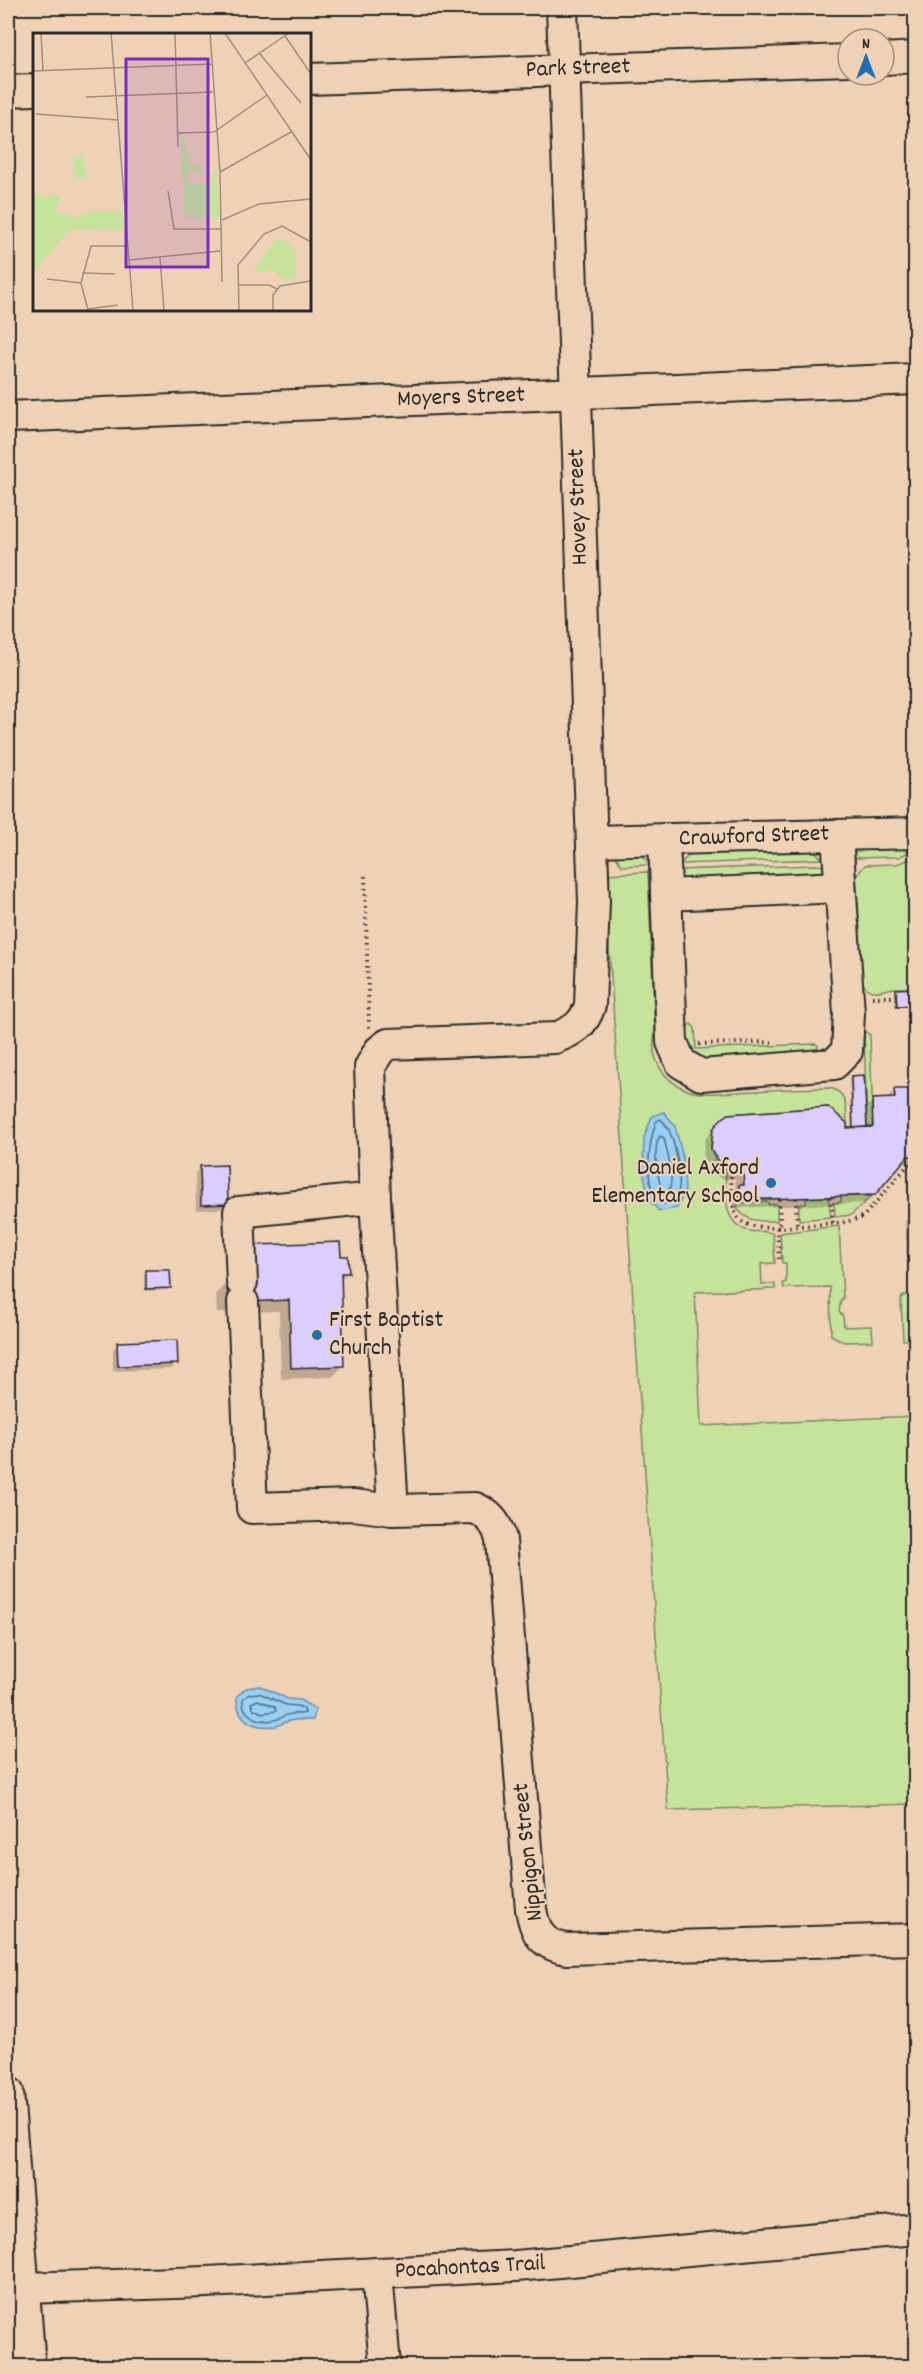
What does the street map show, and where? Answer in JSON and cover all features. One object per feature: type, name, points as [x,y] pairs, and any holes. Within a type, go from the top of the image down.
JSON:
[{"type":"street","name":"Hovey Street","points":[[370,1067],[378,1051],[388,1044],[555,1038],[581,1025],[587,1017],[590,1005],[594,940],[592,841],[562,8]]},
{"type":"street","points":[[896,58],[915,57]]},
{"type":"street","name":"Park Street","points":[[310,79],[836,60]]},
{"type":"street","points":[[8,91],[33,90]]},
{"type":"street","name":"Moyers Street","points":[[8,417],[915,379]]},
{"type":"street","name":"Crawford Street","points":[[592,841],[915,833]]},
{"type":"street","points":[[664,839],[672,1042],[681,1063],[701,1075],[834,1064],[847,1051],[849,1014],[837,835]]},
{"type":"street","points":[[666,895],[840,887]]},
{"type":"street","points":[[370,1067],[393,1510],[353,1505],[252,1508],[238,1212],[375,1198]]},
{"type":"street","name":"Nippigon Street","points":[[393,1510],[475,1508],[490,1518],[497,1527],[501,1540],[531,1909],[536,1927],[545,1941],[555,1947],[567,1948],[915,1939]]},
{"type":"street","points":[[8,2092],[9,2134],[30,2367]]},
{"type":"street","name":"Pocahontas Trail","points":[[24,2288],[377,2273],[589,2260],[915,2229]]},
{"type":"street","points":[[377,2273],[385,2367]]},
{"type":"path","points":[[365,876],[370,1067]]},
{"type":"path","points":[[731,1176],[733,1210],[740,1222],[750,1226],[777,1227],[833,1223],[863,1217],[911,1162]]},
{"type":"path","points":[[831,1197],[833,1223]]},
{"type":"path","points":[[796,1198],[797,1225]]},
{"type":"path","points":[[779,1199],[780,1222],[777,1227],[779,1259]]},
{"type":"green space","points":[[915,844],[915,849],[899,857],[851,858],[855,849]]},
{"type":"green space","points":[[811,849],[822,859],[680,864],[692,852]]},
{"type":"green space","points":[[641,853],[650,865],[622,866],[614,854]]},
{"type":"green space","points":[[915,857],[915,988],[869,990],[862,982],[856,876],[865,865],[897,864]]},
{"type":"green space","points":[[826,866],[827,875],[680,885],[678,870]]},
{"type":"green space","points":[[648,872],[654,1054],[662,1071],[676,1084],[700,1093],[830,1088],[840,1093],[845,1101],[847,1123],[828,1107],[729,1114],[713,1133],[711,1149],[718,1162],[726,1168],[727,1206],[734,1222],[750,1231],[773,1234],[775,1263],[761,1264],[762,1284],[775,1284],[775,1289],[695,1292],[701,1426],[915,1416],[915,1804],[668,1810],[604,874]]},
{"type":"green space","points":[[691,1024],[695,1028],[696,1049],[815,1044],[818,1045],[818,1055],[703,1060],[694,1055],[689,1048],[686,1028]]},
{"type":"green space","points":[[864,1031],[870,1035],[873,1127],[867,1127]]},
{"type":"green space","points":[[841,1196],[872,1196],[851,1215],[835,1217],[834,1203],[841,1202]]},
{"type":"green space","points":[[828,1197],[831,1217],[799,1220],[799,1205],[806,1204],[806,1198]]},
{"type":"green space","points":[[767,1201],[769,1205],[777,1204],[777,1221],[750,1219],[737,1208],[738,1203]]},
{"type":"green space","points":[[839,1226],[843,1299],[841,1299],[839,1312],[843,1316],[844,1327],[872,1326],[873,1341],[844,1342],[831,1335],[830,1287],[784,1288],[786,1263],[782,1263],[780,1233]]},
{"type":"green space","points":[[915,1292],[916,1344],[913,1344],[913,1340],[903,1340],[901,1299]]},
{"type":"water","points":[[664,1112],[675,1126],[683,1158],[685,1190],[677,1208],[659,1211],[649,1200],[643,1170],[644,1138],[652,1116]]},
{"type":"water","points":[[260,1686],[288,1699],[300,1700],[315,1709],[313,1720],[292,1720],[268,1727],[248,1721],[239,1711],[237,1696],[246,1688]]},
{"type":"building","points":[[916,988],[916,1005],[897,1006],[896,989]]},
{"type":"building","points":[[864,1075],[867,1127],[853,1128],[851,1076]]},
{"type":"building","points":[[910,1084],[916,1084],[916,1156],[908,1156],[875,1195],[740,1200],[739,1185],[744,1185],[743,1171],[732,1171],[722,1166],[711,1149],[713,1129],[729,1114],[828,1107],[847,1123],[847,1128],[873,1127],[872,1099],[895,1098],[894,1089],[910,1089]]},
{"type":"building","points":[[227,1165],[228,1204],[201,1205],[200,1166]]},
{"type":"building","points":[[912,1211],[916,1211],[916,1266]]},
{"type":"building","name":"First Baptist Church","points":[[340,1242],[341,1256],[348,1256],[349,1273],[341,1273],[344,1366],[291,1368],[289,1300],[228,1303],[227,1283],[257,1282],[256,1245]]},
{"type":"building","points":[[146,1270],[170,1270],[171,1288],[146,1289]]},
{"type":"building","points":[[177,1340],[178,1364],[118,1366],[117,1342]]},
{"type":"place","name":"Daniel Axford Elementary School","points":[[771,1183]]},
{"type":"place","name":"First Baptist Church","points":[[317,1335]]}]
